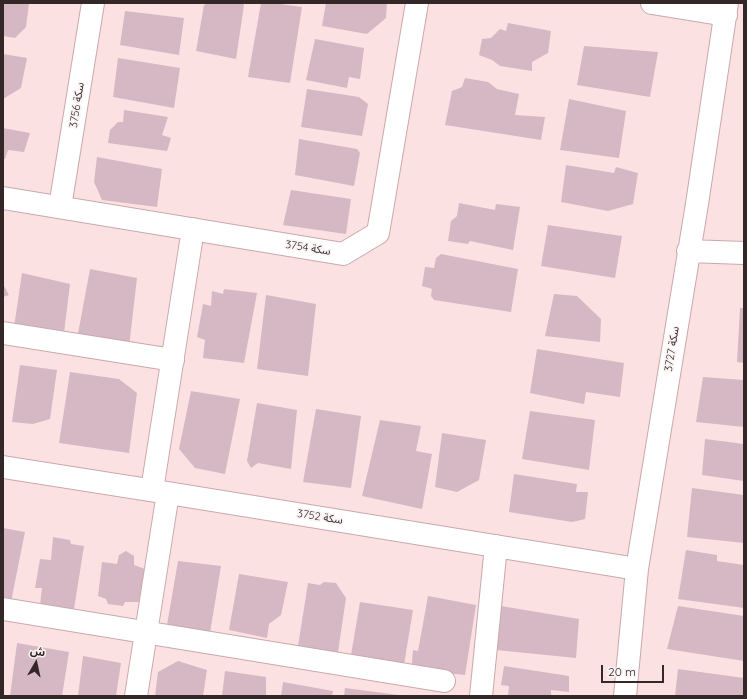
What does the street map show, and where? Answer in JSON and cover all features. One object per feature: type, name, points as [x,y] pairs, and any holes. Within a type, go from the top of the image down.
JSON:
[{"type":"street","name":"سكة 3756","points":[[60,207],[93,3]]},
{"type":"street","name":"سكة 3754","points":[[3,198],[343,254],[378,233],[417,3]]},
{"type":"street","points":[[652,3],[726,9]]},
{"type":"street","name":"سكة 3727","points":[[625,696],[637,569],[726,9]]},
{"type":"street","points":[[136,696],[147,632],[173,360],[193,230]]},
{"type":"street","points":[[688,251],[744,253]]},
{"type":"street","points":[[3,333],[173,360]]},
{"type":"street","name":"سكة 3752","points":[[3,467],[160,491],[637,569]]},
{"type":"street","points":[[481,696],[496,546]]},
{"type":"street","points":[[3,609],[444,680]]},
{"type":"building","points":[[3,3],[29,3],[26,27],[15,38],[3,36]]},
{"type":"building","points":[[208,3],[242,3],[244,5],[236,59],[196,51],[204,5]]},
{"type":"building","points":[[261,3],[302,7],[290,83],[248,77]]},
{"type":"building","points":[[326,3],[387,3],[386,18],[367,34],[322,26]]},
{"type":"building","points":[[125,11],[184,18],[179,55],[120,45]]},
{"type":"building","points":[[508,23],[551,31],[548,53],[532,62],[532,71],[500,66],[492,60],[479,55],[482,39],[491,38],[500,29],[506,31]]},
{"type":"building","points":[[315,39],[364,48],[360,79],[349,77],[347,88],[306,80]]},
{"type":"building","points":[[584,46],[658,52],[650,97],[577,85]]},
{"type":"building","points":[[3,54],[27,58],[21,88],[3,99]]},
{"type":"building","points":[[118,58],[180,68],[174,108],[113,97]]},
{"type":"building","points":[[465,78],[488,82],[497,89],[519,94],[515,115],[545,117],[541,140],[445,125],[452,91],[462,87]]},
{"type":"building","points":[[307,89],[359,97],[368,104],[362,136],[301,127]]},
{"type":"building","points":[[569,99],[626,111],[619,158],[560,150]]},
{"type":"building","points":[[124,110],[168,117],[162,135],[171,138],[167,151],[108,143],[110,130],[118,122],[123,122]]},
{"type":"building","points":[[3,128],[30,133],[24,152],[8,150],[5,159],[3,159]]},
{"type":"building","points":[[299,139],[357,149],[360,153],[354,186],[295,175]]},
{"type":"building","points":[[97,157],[162,169],[157,207],[102,200],[94,182]]},
{"type":"building","points":[[566,165],[614,173],[616,167],[638,173],[633,204],[608,211],[561,202]]},
{"type":"building","points":[[291,190],[351,199],[346,234],[283,225]]},
{"type":"building","points":[[459,203],[495,210],[496,204],[520,207],[513,250],[470,241],[468,244],[448,241],[451,221],[457,216]]},
{"type":"building","points":[[548,225],[622,236],[615,278],[541,266]]},
{"type":"building","points":[[441,254],[518,269],[511,312],[434,300],[431,296],[432,289],[422,286],[425,267],[434,268],[436,258]]},
{"type":"building","points":[[90,269],[137,278],[129,347],[77,339]]},
{"type":"building","points":[[22,273],[70,284],[63,341],[13,334]]},
{"type":"building","points":[[3,284],[9,295],[3,297]]},
{"type":"building","points":[[224,289],[257,293],[244,363],[203,358],[205,340],[197,337],[203,304],[211,306],[212,291],[223,294]]},
{"type":"building","points":[[554,294],[577,296],[601,319],[600,342],[545,336]]},
{"type":"building","points":[[266,295],[316,304],[308,376],[257,369]]},
{"type":"building","points":[[740,308],[744,308],[744,363],[737,362]]},
{"type":"building","points":[[537,349],[624,363],[620,397],[586,392],[584,404],[530,393]]},
{"type":"building","points":[[20,365],[57,370],[50,419],[33,424],[12,422]]},
{"type":"building","points":[[70,372],[119,379],[137,393],[129,453],[59,443]]},
{"type":"building","points":[[703,377],[744,380],[744,427],[696,422]]},
{"type":"building","points":[[191,391],[240,399],[225,474],[195,468],[179,449]]},
{"type":"building","points":[[257,403],[297,410],[291,469],[258,463],[251,468],[247,461]]},
{"type":"building","points":[[316,409],[361,416],[351,488],[303,482]]},
{"type":"building","points":[[530,411],[595,420],[589,470],[522,459]]},
{"type":"building","points":[[380,420],[421,426],[416,451],[432,454],[422,509],[362,496]]},
{"type":"building","points":[[442,433],[486,440],[479,480],[457,492],[435,487]]},
{"type":"building","points":[[705,439],[744,444],[744,481],[702,475]]},
{"type":"building","points":[[514,474],[577,484],[576,492],[588,492],[585,519],[572,522],[509,512]]},
{"type":"building","points":[[692,488],[744,495],[744,543],[687,537]]},
{"type":"building","points":[[3,528],[25,532],[11,602],[3,601]]},
{"type":"building","points":[[53,537],[70,540],[71,544],[84,546],[74,609],[40,605],[42,588],[35,588],[40,559],[51,560]]},
{"type":"building","points":[[686,550],[717,555],[717,561],[744,565],[744,608],[678,599]]},
{"type":"building","points":[[126,551],[134,556],[134,565],[145,569],[139,602],[125,602],[123,606],[108,604],[106,599],[98,596],[102,562],[117,564],[119,555]]},
{"type":"building","points":[[178,561],[221,566],[210,633],[167,625]]},
{"type":"building","points":[[239,574],[288,582],[281,615],[269,624],[267,638],[229,630]]},
{"type":"building","points":[[324,582],[336,583],[346,598],[338,652],[298,646],[308,583],[320,585]]},
{"type":"building","points":[[428,596],[476,605],[465,675],[429,671],[411,674],[413,650],[418,651]]},
{"type":"building","points":[[360,602],[413,610],[404,665],[351,655]]},
{"type":"building","points":[[501,606],[579,619],[576,658],[496,650]]},
{"type":"building","points":[[678,606],[744,616],[744,661],[667,649]]},
{"type":"building","points":[[17,643],[69,652],[62,696],[10,696]]},
{"type":"building","points":[[83,656],[121,663],[116,696],[78,696]]},
{"type":"building","points":[[178,661],[207,670],[203,696],[155,696],[158,672]]},
{"type":"building","points":[[504,666],[569,676],[569,692],[551,690],[551,696],[508,696],[509,686],[501,685]]},
{"type":"building","points":[[678,669],[744,678],[744,696],[675,696]]},
{"type":"building","points":[[225,671],[266,677],[266,696],[222,696]]},
{"type":"building","points":[[283,682],[333,691],[332,696],[281,696]]},
{"type":"building","points":[[345,688],[399,695],[399,696],[344,696]]}]
